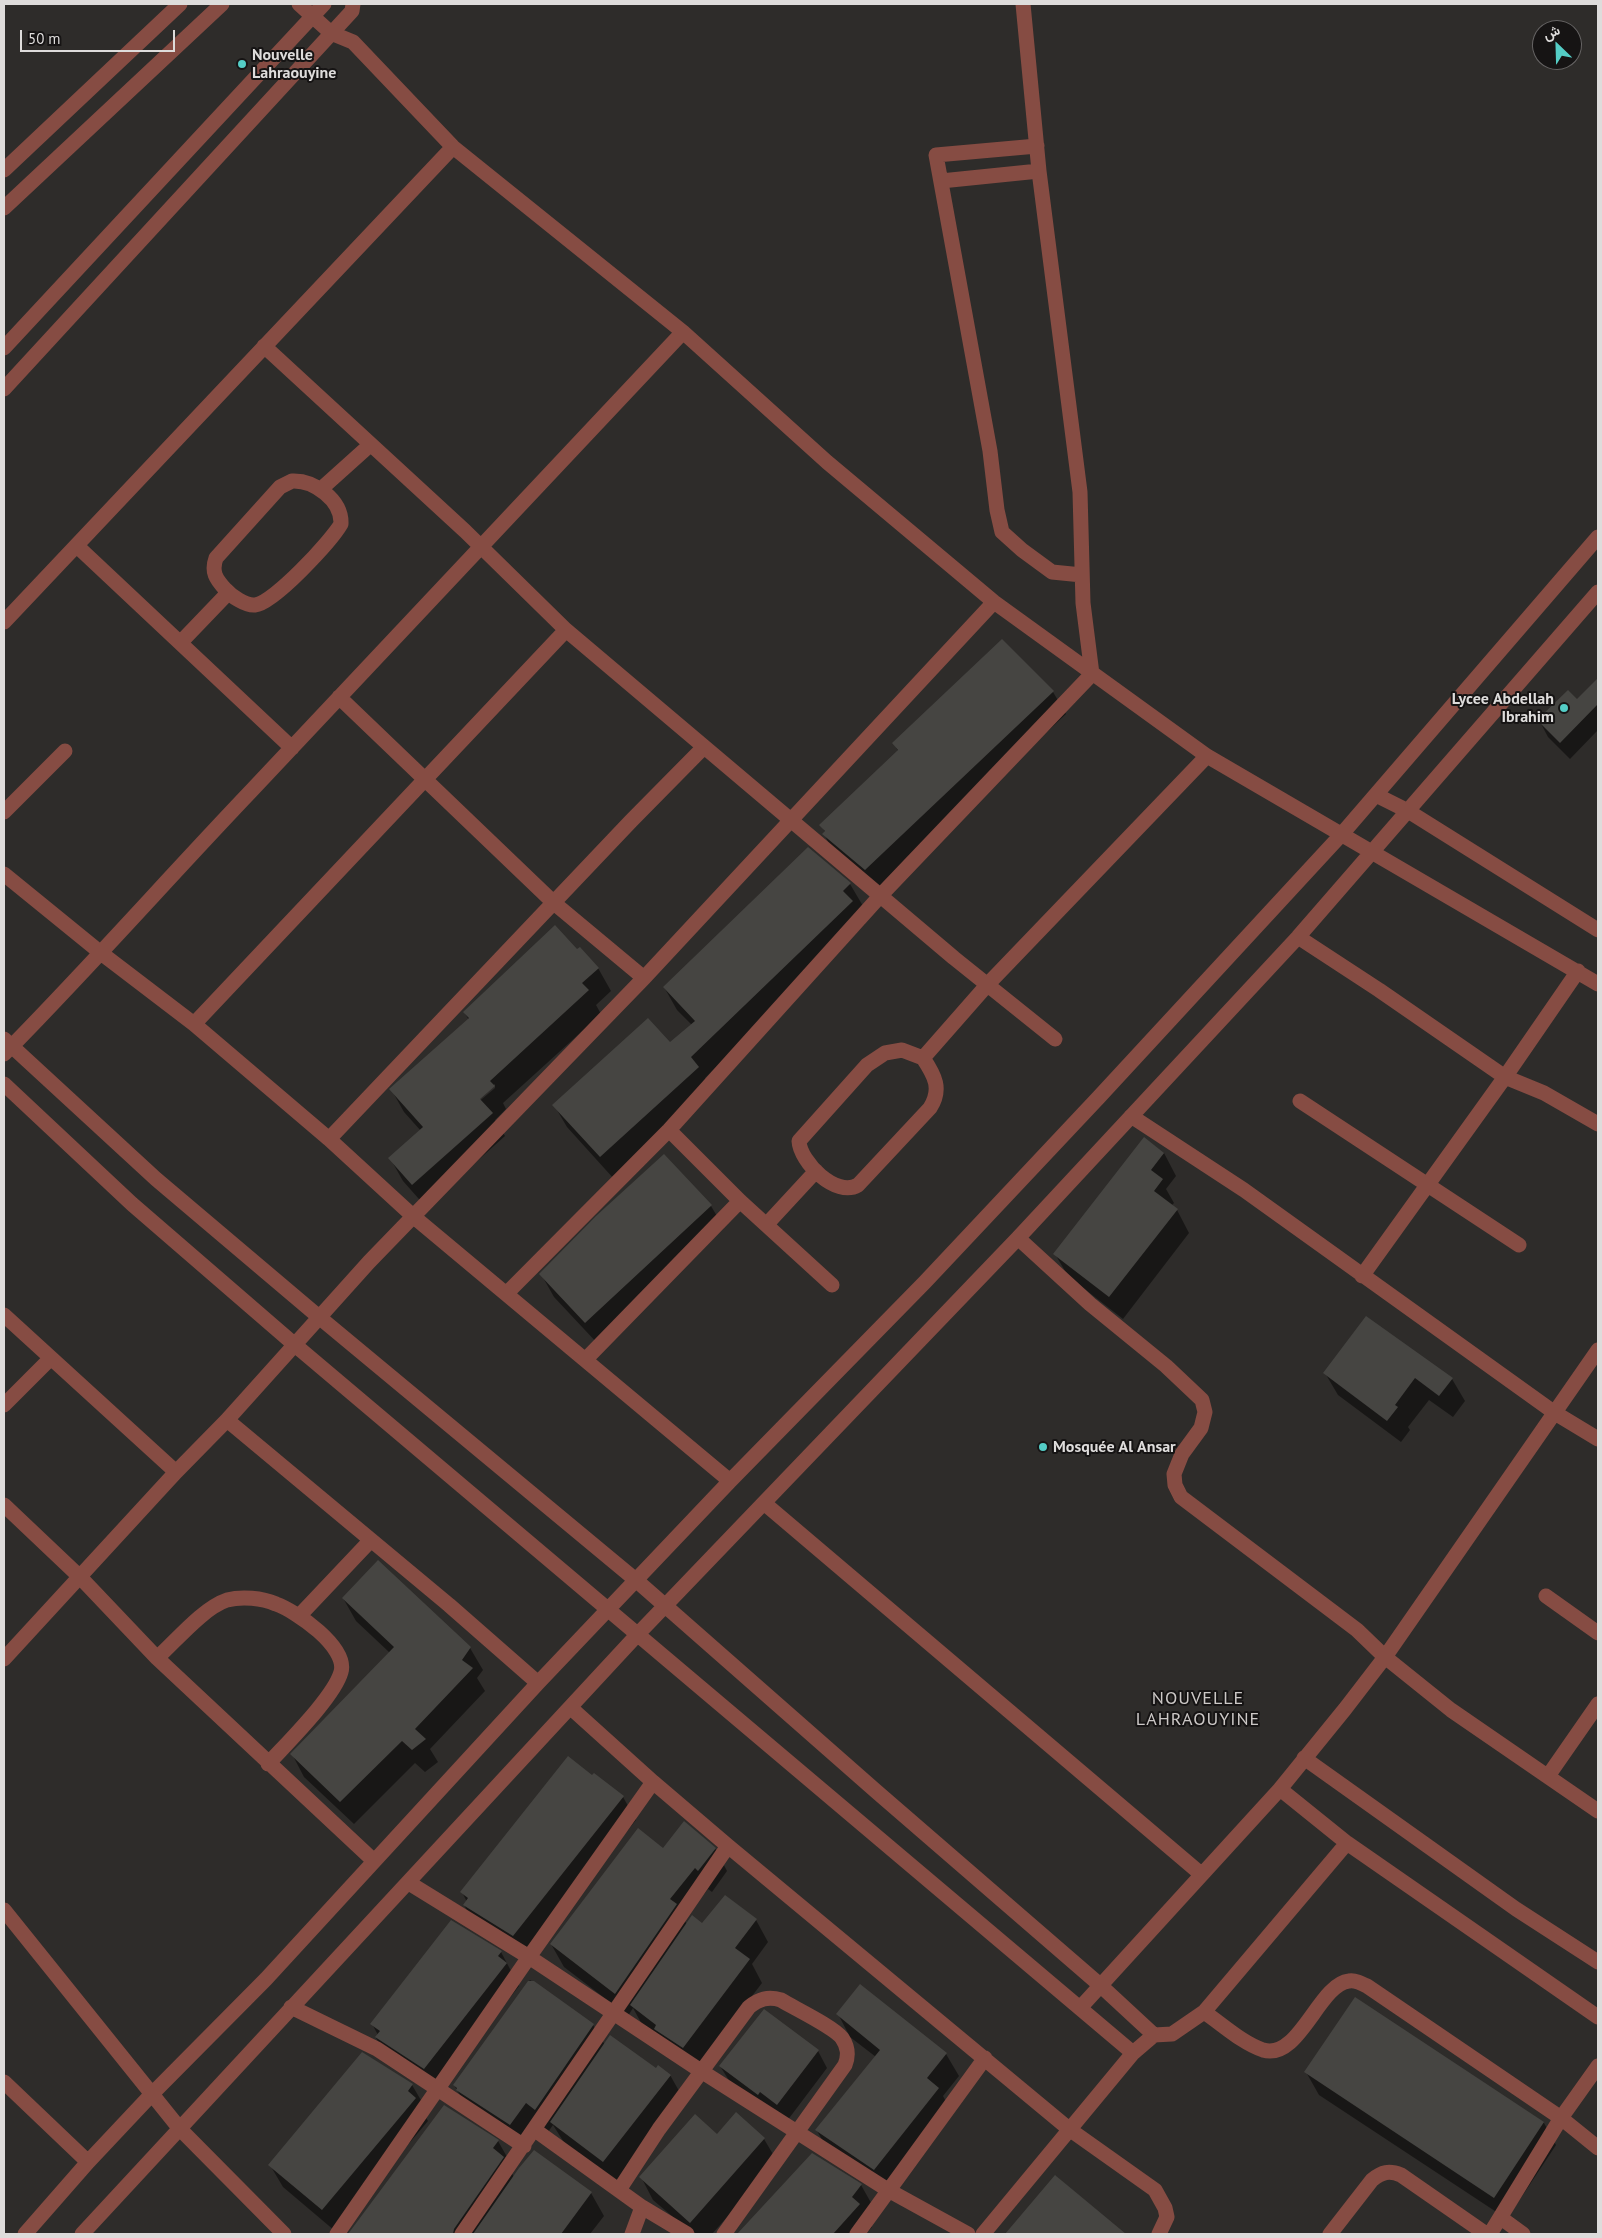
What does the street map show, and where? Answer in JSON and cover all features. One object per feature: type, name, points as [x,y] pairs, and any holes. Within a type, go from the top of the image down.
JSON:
[{"type":"street","points":[[4,170],[180,4]]},
{"type":"street","points":[[4,208],[222,4]]},
{"type":"street","points":[[299,4],[331,33],[353,42],[453,147],[683,332],[827,462],[994,602],[1207,756],[1598,984]]},
{"type":"street","points":[[4,348],[324,4]]},
{"type":"street","points":[[1023,4],[1037,146],[1080,492],[1083,603],[1092,674]]},
{"type":"street","points":[[4,389],[331,33],[349,6]]},
{"type":"street","points":[[349,6],[353,42]]},
{"type":"street","points":[[1037,146],[936,155],[988,442],[996,510],[1002,532],[1022,550],[1052,572],[1082,575]]},
{"type":"street","points":[[4,622],[453,147]]},
{"type":"street","points":[[941,181],[1040,171]]},
{"type":"street","points":[[683,332],[101,953],[6,1046],[156,1179],[637,1581],[1100,1985],[1154,2035]]},
{"type":"street","points":[[264,346],[482,548],[566,630],[954,958],[1055,1039]]},
{"type":"street","points":[[321,489],[370,445]]},
{"type":"street","points":[[298,481],[321,489],[337,506],[341,524],[338,529],[286,585],[270,599],[254,606],[228,593],[215,576],[213,569],[216,558],[280,487],[298,481]]},
{"type":"street","points":[[25,2234],[88,2162],[266,1979],[538,1683],[730,1481],[939,1267],[1341,835],[1598,537]]},
{"type":"street","points":[[77,546],[292,748]]},
{"type":"street","points":[[82,2234],[637,1635],[1018,1238],[1298,937],[1598,592]]},
{"type":"street","points":[[181,642],[228,593]]},
{"type":"street","points":[[4,1659],[176,1472],[227,1420],[319,1317],[644,978],[994,602]]},
{"type":"street","points":[[194,1024],[566,630]]},
{"type":"street","points":[[507,1294],[669,1130],[881,895],[1092,674]]},
{"type":"street","points":[[339,698],[554,903],[644,978]]},
{"type":"street","points":[[329,1139],[704,748]]},
{"type":"street","points":[[4,812],[65,751]]},
{"type":"street","points":[[924,1058],[988,984],[1207,756]]},
{"type":"street","points":[[1376,795],[1408,811],[1598,930]]},
{"type":"street","points":[[4,874],[101,953],[194,1024],[329,1139],[414,1217],[730,1481]]},
{"type":"street","points":[[1298,937],[1505,1077],[1544,1093],[1598,1124]]},
{"type":"street","points":[[1362,1276],[1505,1077],[1578,971]]},
{"type":"street","points":[[902,1050],[924,1058],[935,1081],[936,1098],[930,1108],[881,1162],[858,1185],[849,1189],[838,1187],[816,1171],[802,1153],[799,1141],[866,1065],[884,1053],[902,1050]]},
{"type":"street","points":[[4,1084],[132,1204],[295,1345],[1133,2053]]},
{"type":"street","points":[[1300,1101],[1519,1245]]},
{"type":"street","points":[[1131,1116],[1244,1190],[1555,1413],[1598,1439]]},
{"type":"street","points":[[669,1130],[740,1201],[832,1285]]},
{"type":"street","points":[[767,1224],[816,1171]]},
{"type":"street","points":[[586,1360],[740,1201]]},
{"type":"street","points":[[1018,1238],[1090,1304],[1166,1366],[1202,1400],[1205,1412],[1201,1428],[1182,1454],[1174,1474],[1175,1485],[1181,1497],[1357,1630],[1385,1657],[1451,1710],[1598,1811]]},
{"type":"street","points":[[4,1315],[176,1472]]},
{"type":"street","points":[[1080,2008],[1280,1789],[1385,1657],[1598,1350]]},
{"type":"street","points":[[4,1405],[51,1358]]},
{"type":"street","points":[[227,1420],[538,1683]]},
{"type":"street","points":[[764,1503],[1201,1874]]},
{"type":"street","points":[[4,1504],[80,1577],[157,1658],[374,1862]]},
{"type":"street","points":[[300,1615],[371,1540]]},
{"type":"street","points":[[1546,1596],[1598,1633]]},
{"type":"street","points":[[157,1658],[206,1613],[229,1600],[258,1599],[276,1603],[300,1615],[332,1645],[341,1662],[341,1670],[329,1695],[268,1764]]},
{"type":"street","points":[[1548,1776],[1598,1704]]},
{"type":"street","points":[[571,1708],[728,1846],[985,2058],[1069,2130],[1155,2190],[1166,2208],[1167,2217],[1159,2234]]},
{"type":"street","points":[[1304,1758],[1516,1909],[1598,1962]]},
{"type":"street","points":[[337,2234],[653,1782]]},
{"type":"street","points":[[1280,1789],[1347,1843],[1598,2017]]},
{"type":"street","points":[[983,2234],[1133,2053],[1154,2035],[1172,2034],[1204,2012],[1347,1843]]},
{"type":"street","points":[[462,2234],[535,2130],[612,2012],[728,1846]]},
{"type":"street","points":[[408,1882],[529,1957],[701,2071],[798,2130],[888,2190],[968,2234]]},
{"type":"street","points":[[4,1910],[180,2128],[284,2234]]},
{"type":"street","points":[[1204,2012],[1248,2042],[1264,2050],[1273,2051],[1294,2039],[1337,1986],[1347,1980],[1356,1981],[1367,1986],[1561,2118],[1598,2148]]},
{"type":"street","points":[[619,2190],[659,2129],[749,2007],[760,1999],[773,1998],[781,2000],[839,2034],[848,2052],[845,2065],[724,2234]]},
{"type":"street","points":[[291,2007],[377,2049],[524,2146]]},
{"type":"street","points":[[857,2234],[985,2058]]},
{"type":"street","points":[[1330,2234],[1372,2180],[1380,2173],[1391,2171],[1401,2175],[1488,2234],[1501,2218],[1561,2118],[1598,2066]]},
{"type":"street","points":[[4,2082],[88,2162]]},
{"type":"street","points":[[535,2130],[642,2207],[687,2234]]},
{"type":"street","points":[[632,2234],[642,2207]]},
{"type":"street","points":[[1501,2218],[1523,2234]]},
{"type":"building","points":[[1002,639],[1054,691],[865,870],[822,834],[825,831],[819,825],[898,750],[892,743]]},
{"type":"building","points":[[1598,678],[1598,704],[1560,743],[1537,720],[1568,690],[1577,699]]},
{"type":"building","points":[[808,847],[851,883],[843,891],[853,901],[691,1057],[699,1067],[600,1157],[552,1105],[648,1018],[670,1042],[695,1021],[663,987]]},
{"type":"building","points":[[555,925],[577,949],[580,947],[599,968],[582,983],[589,990],[490,1081],[495,1086],[480,1099],[493,1113],[412,1185],[388,1158],[423,1127],[389,1089],[469,1018],[463,1012]]},
{"type":"building","points":[[1144,1137],[1164,1153],[1151,1170],[1163,1179],[1154,1191],[1178,1209],[1109,1297],[1053,1254]]},
{"type":"building","points":[[664,1154],[712,1205],[585,1323],[539,1274],[596,1216]]},
{"type":"building","points":[[1366,1316],[1453,1378],[1439,1396],[1415,1378],[1395,1405],[1398,1407],[1387,1421],[1323,1373]]},
{"type":"building","points":[[378,1560],[471,1647],[462,1660],[473,1668],[415,1729],[426,1739],[412,1750],[402,1741],[340,1802],[290,1754],[394,1647],[342,1598]]},
{"type":"building","points":[[568,1756],[592,1775],[594,1773],[624,1796],[513,1936],[463,1905],[468,1898],[460,1892]]},
{"type":"building","points":[[684,1821],[716,1848],[698,1871],[695,1868],[670,1899],[677,1904],[615,1994],[550,1944],[638,1828],[663,1848]]},
{"type":"building","points":[[725,1895],[757,1919],[735,1948],[750,1959],[683,2048],[654,2029],[656,2025],[630,2005],[692,1915],[702,1923]]},
{"type":"building","points":[[451,1920],[502,1951],[498,1956],[507,1963],[424,2069],[375,2037],[380,2031],[370,2024]]},
{"type":"building","points":[[528,1981],[534,1981],[594,2024],[535,2110],[526,2103],[510,2125],[456,2090],[457,2088],[453,2085]]},
{"type":"building","points":[[860,1984],[947,2053],[927,2078],[939,2088],[874,2170],[815,2130],[880,2050],[836,2014]]},
{"type":"building","points":[[1355,1997],[1544,2122],[1494,2198],[1304,2072]]},
{"type":"building","points":[[764,2009],[819,2050],[777,2105],[760,2092],[758,2095],[719,2066]]},
{"type":"building","points":[[610,2035],[656,2068],[658,2065],[671,2075],[603,2162],[550,2122]]},
{"type":"building","points":[[362,2052],[413,2084],[408,2091],[416,2098],[322,2210],[268,2165]]},
{"type":"building","points":[[444,2105],[499,2140],[493,2148],[504,2157],[454,2229],[453,2234],[348,2234]]},
{"type":"building","points":[[736,2112],[765,2138],[690,2223],[639,2177],[695,2114],[717,2134]]},
{"type":"building","points":[[534,2150],[592,2192],[561,2234],[473,2234],[519,2168]]},
{"type":"building","points":[[812,2153],[862,2184],[852,2197],[860,2204],[833,2234],[737,2234]]},
{"type":"building","points":[[1055,2175],[1126,2234],[1005,2234]]},
{"type":"place","name":"Nouvelle Lahraouyine","points":[[242,64]]},
{"type":"place","name":"Lycee Abdellah Ibrahim","points":[[1564,708]]},
{"type":"place","name":"Mosquée Al Ansar","points":[[1043,1447]]},
{"type":"district","name":"NOUVELLE LAHRAOUYINE","points":[[1198,1709]]}]
